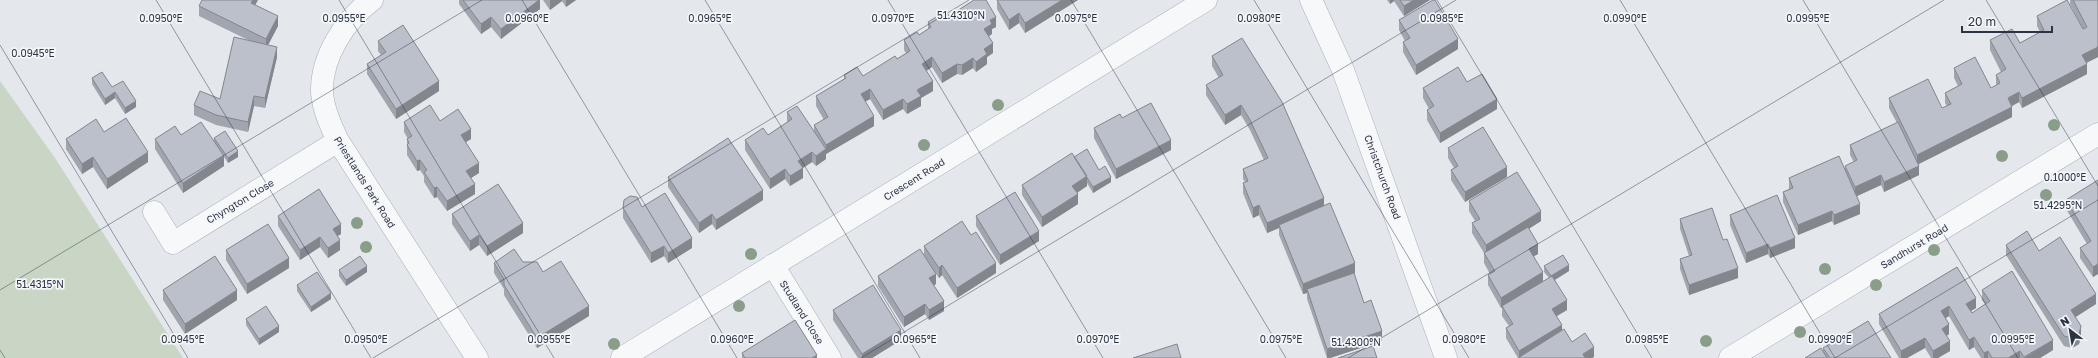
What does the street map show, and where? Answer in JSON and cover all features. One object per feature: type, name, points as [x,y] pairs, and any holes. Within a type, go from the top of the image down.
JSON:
[{"type":"street","name":"Priestlands Park Road","points":[[372,0],[346,25],[332,48],[323,74],[322,93],[327,118],[338,141],[478,358]]},
{"type":"street","name":"Crescent Road","points":[[622,358],[1206,0]]},
{"type":"street","name":"Christchurch Road","points":[[1311,0],[1346,77],[1446,358]]},
{"type":"street","name":"Sandhurst Road","points":[[1730,358],[2098,134]]},
{"type":"street","name":"Chyngton Close","points":[[154,212],[173,243],[338,141]]},
{"type":"street","name":"Studland Close","points":[[773,266],[830,358]]},
{"type":"green space","points":[[0,81],[55,158],[183,358],[0,358]]},
{"type":"building","points":[[202,0],[253,0],[251,3],[278,16],[266,39],[199,6]]},
{"type":"building","points":[[463,0],[539,0],[501,29],[491,17],[481,24]]},
{"type":"building","points":[[974,0],[986,0],[996,17],[990,20],[992,24],[984,29],[993,43],[984,49],[987,54],[976,62],[973,58],[962,65],[957,64],[942,73],[932,57],[922,64],[933,81],[917,90],[921,96],[907,104],[903,99],[883,110],[870,89],[861,94],[874,116],[826,145],[814,125],[828,117],[816,96],[846,78],[844,75],[857,67],[863,76],[895,56],[897,59],[910,51],[904,40],[917,32],[919,35],[931,27],[928,22],[946,11],[949,16]]},
{"type":"building","points":[[997,0],[1062,0],[1025,23],[1019,13],[1009,20]]},
{"type":"building","points":[[1400,0],[1414,0],[1404,6]]},
{"type":"building","points":[[1435,0],[1458,39],[1416,65],[1403,42],[1410,38],[1399,20]]},
{"type":"building","points":[[2067,0],[2083,29],[2087,27],[2073,0],[2098,0],[2098,47],[2082,55],[2087,64],[2022,98],[2019,92],[2008,98],[2012,107],[1917,155],[1889,98],[1928,79],[1942,108],[1951,104],[1945,93],[1962,84],[1954,68],[1975,57],[1991,88],[2000,83],[1996,75],[2006,69],[1990,40],[2012,29],[2020,43],[2044,30],[2037,16]]},
{"type":"building","points":[[403,25],[439,81],[396,109],[367,64],[386,52],[378,41]]},
{"type":"building","points":[[234,37],[277,47],[265,98],[254,96],[248,122],[216,115],[194,105],[200,91],[220,99]]},
{"type":"building","points":[[1242,38],[1282,102],[1324,198],[1267,223],[1259,205],[1253,208],[1243,183],[1248,181],[1243,169],[1268,158],[1250,120],[1241,105],[1225,115],[1206,85],[1223,75],[1212,56]]},
{"type":"building","points":[[1458,67],[1467,82],[1482,74],[1497,99],[1440,133],[1427,110],[1434,106],[1423,88]]},
{"type":"building","points":[[102,72],[112,87],[123,81],[136,101],[125,108],[115,92],[105,99],[92,78]]},
{"type":"building","points":[[1151,103],[1171,140],[1116,169],[1094,128],[1120,114],[1122,118]]},
{"type":"building","points":[[430,105],[440,121],[458,109],[471,129],[461,135],[479,163],[466,171],[475,184],[447,201],[437,187],[434,188],[424,172],[427,170],[420,160],[417,161],[407,145],[409,143],[407,139],[412,136],[404,122]]},
{"type":"building","points":[[797,106],[826,149],[816,156],[812,152],[798,161],[803,168],[790,176],[785,169],[770,179],[745,140],[763,128],[768,135],[792,119],[787,112]]},
{"type":"building","points":[[126,118],[148,152],[107,179],[93,157],[82,164],[66,139],[96,119],[104,132]]},
{"type":"building","points":[[201,122],[224,156],[183,183],[155,139],[175,126],[181,135]]},
{"type":"building","points":[[1898,122],[1919,166],[1884,182],[1881,175],[1855,187],[1845,166],[1857,160],[1850,145]]},
{"type":"building","points":[[1483,127],[1507,167],[1465,192],[1451,170],[1458,166],[1448,148]]},
{"type":"building","points":[[225,131],[238,151],[228,158],[214,138]]},
{"type":"building","points":[[728,138],[763,190],[716,220],[712,214],[699,223],[668,177]]},
{"type":"building","points":[[1087,149],[1099,170],[1105,166],[1111,177],[1093,187],[1074,157]]},
{"type":"building","points":[[1072,153],[1087,176],[1072,186],[1078,194],[1042,217],[1022,185]]},
{"type":"building","points":[[1839,156],[1860,204],[1834,215],[1832,211],[1798,225],[1783,192],[1793,188],[1789,178]]},
{"type":"building","points":[[1517,172],[1541,211],[1486,245],[1472,223],[1480,219],[1469,201]]},
{"type":"building","points":[[2098,180],[2098,264],[2093,267],[2080,248],[2091,241],[2066,200]]},
{"type":"building","points":[[498,184],[523,223],[487,246],[479,235],[470,241],[452,214]]},
{"type":"building","points":[[319,189],[341,224],[333,229],[340,240],[328,248],[320,237],[300,250],[278,216]]},
{"type":"building","points":[[1015,192],[1039,231],[1000,255],[976,216]]},
{"type":"building","points":[[665,193],[692,238],[668,253],[664,246],[651,253],[623,208],[624,200],[630,196],[637,197],[642,207]]},
{"type":"building","points":[[1777,195],[1795,238],[1770,248],[1768,244],[1746,253],[1730,215]]},
{"type":"building","points":[[1330,203],[1355,263],[1303,284],[1279,225]]},
{"type":"building","points":[[1712,208],[1723,240],[1727,239],[1738,268],[1689,285],[1680,259],[1692,255],[1680,219]]},
{"type":"building","points":[[962,221],[971,235],[976,232],[996,263],[957,288],[942,265],[939,268],[924,246]]},
{"type":"building","points":[[268,224],[289,258],[247,284],[226,250]]},
{"type":"building","points":[[1528,227],[1538,244],[1529,249],[1543,272],[1501,298],[1488,275],[1495,271],[1484,253]]},
{"type":"building","points":[[2027,231],[2039,251],[2060,237],[2096,294],[2071,310],[2081,326],[2079,334],[2072,338],[2064,336],[2006,245]]},
{"type":"building","points":[[514,249],[523,262],[537,262],[543,272],[561,261],[589,306],[537,338],[504,285],[504,279],[494,263]]},
{"type":"building","points":[[920,249],[936,274],[929,278],[944,301],[929,310],[925,304],[904,317],[878,276]]},
{"type":"building","points":[[1563,255],[1569,265],[1551,276],[1544,266]]},
{"type":"building","points":[[215,256],[237,290],[185,324],[163,290]]},
{"type":"building","points":[[360,256],[367,266],[346,280],[339,270]]},
{"type":"building","points":[[1957,267],[1976,298],[1966,304],[1972,313],[1990,301],[1982,290],[2012,271],[2053,340],[2024,357],[2020,351],[2008,358],[1992,358],[1988,351],[1984,353],[1974,337],[1969,340],[1949,306],[1941,311],[1949,324],[1942,329],[1950,341],[1933,351],[1925,338],[1901,351],[1879,314]]},
{"type":"building","points":[[317,272],[331,293],[311,307],[297,285]]},
{"type":"building","points":[[1354,273],[1364,303],[1371,300],[1382,331],[1327,349],[1307,289]]},
{"type":"building","points":[[1552,276],[1567,300],[1552,309],[1562,325],[1519,351],[1506,328],[1513,324],[1502,306]]},
{"type":"building","points":[[873,285],[901,330],[862,354],[833,310]]},
{"type":"building","points":[[266,306],[279,326],[259,339],[246,319]]},
{"type":"building","points":[[795,320],[817,355],[812,358],[745,358],[742,353]]},
{"type":"building","points":[[1868,321],[1891,358],[1830,358],[1823,348]]},
{"type":"building","points":[[1564,329],[1572,342],[1585,333],[1594,347],[1583,354],[1585,358],[1518,358]]},
{"type":"building","points":[[1177,344],[1181,358],[1133,358]]},
{"type":"building","points":[[1373,346],[1377,358],[1338,358]]},
{"type":"building","points":[[1821,348],[1827,358],[1805,358]]}]
